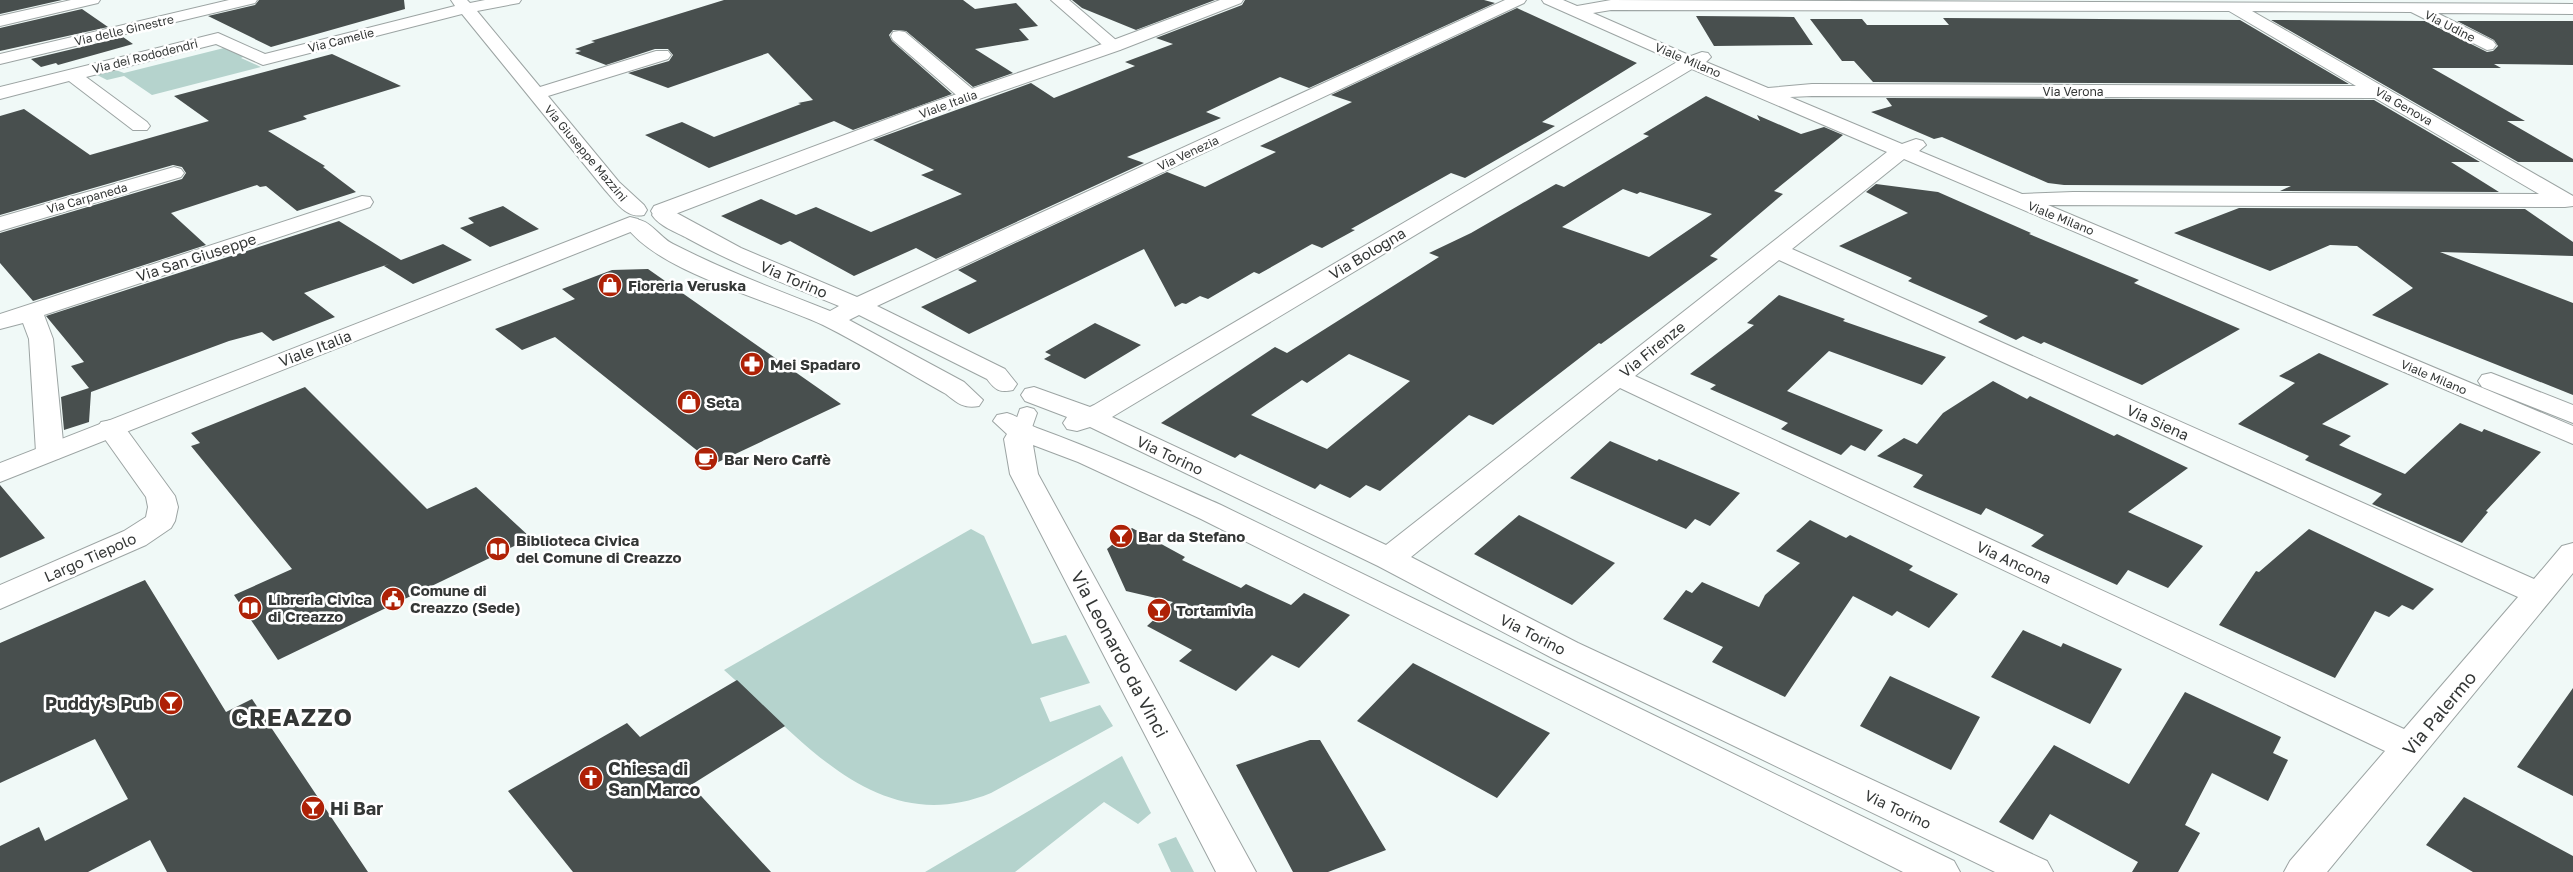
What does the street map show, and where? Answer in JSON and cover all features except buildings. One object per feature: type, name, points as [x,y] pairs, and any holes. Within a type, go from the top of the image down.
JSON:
[{"type":"street","points":[[0,20],[92,0]]},
{"type":"street","name":"Via delle Ginestre","points":[[0,59],[155,22],[222,3],[248,0]]},
{"type":"street","name":"Via Camelie","points":[[218,38],[263,60],[463,4],[513,0]]},
{"type":"street","points":[[1059,0],[1114,46]]},
{"type":"street","name":"Viale Italia","points":[[663,213],[969,96],[1114,46],[1235,0]]},
{"type":"street","name":"Via Venezia","points":[[831,320],[1518,0]]},
{"type":"street","name":"Viale Milano","points":[[1550,0],[1580,6],[1699,58],[1765,93],[2049,198],[2573,415]]},
{"type":"street","name":"Via Giuseppe Mazzini","points":[[463,4],[612,186],[634,220]]},
{"type":"street","name":"Via Udine","points":[[1580,6],[2225,5],[2568,11]]},
{"type":"street","name":"Via Genova","points":[[2225,5],[2380,92],[2569,203]]},
{"type":"street","name":"Via Udine","points":[[2413,7],[2487,45]]},
{"type":"street","points":[[155,22],[196,44]]},
{"type":"street","points":[[899,36],[969,96]]},
{"type":"street","name":"Via dei Rododendri","points":[[0,93],[218,38]]},
{"type":"street","name":"Via Giuseppe Mazzini","points":[[537,94],[662,55]]},
{"type":"street","name":"Viale Milano","points":[[1699,58],[1794,91],[2018,200],[2573,436]]},
{"type":"street","name":"Via Bologna","points":[[1091,417],[1699,58]]},
{"type":"street","name":"Via dei Rododendri","points":[[72,75],[140,126]]},
{"type":"street","name":"Via Verona","points":[[1765,93],[1794,91],[2380,92]]},
{"type":"street","name":"Via Firenze","points":[[1389,559],[1776,250],[1910,147]]},
{"type":"street","name":"Via Carpaneda","points":[[0,224],[174,173]]},
{"type":"street","points":[[2018,200],[2049,198],[2569,203]]},
{"type":"street","name":"Via San Giuseppe","points":[[0,322],[362,202]]},
{"type":"street","points":[[634,220],[654,208],[663,213]]},
{"type":"street","name":"Via Torino","points":[[663,213],[693,234],[734,254],[858,306],[996,374],[1004,384],[1023,387],[1022,415]]},
{"type":"street","name":"Viale Italia","points":[[0,473],[634,220]]},
{"type":"street","name":"Via Torino","points":[[634,220],[661,247],[705,269],[831,320],[955,388],[970,400],[970,411],[975,416],[985,420],[1022,415],[1091,417],[1389,559],[1566,651],[2033,872]]},
{"type":"street","name":"Via Siena","points":[[1776,250],[2540,594]]},
{"type":"street","points":[[31,312],[41,339],[50,452]]},
{"type":"street","name":"Via Ancona","points":[[1617,377],[2410,747]]},
{"type":"street","points":[[970,400],[984,389],[1004,384]]},
{"type":"street","name":"Via Torino","points":[[1022,415],[1088,456],[1212,512],[1940,872]]},
{"type":"street","name":"Via Leonardo da Vinci","points":[[1022,415],[1018,439],[1024,474],[1236,872]]},
{"type":"street","name":"Largo Tiepolo","points":[[0,598],[136,538],[160,521],[163,507],[160,496],[111,428]]},
{"type":"street","name":"Via Palermo","points":[[2304,872],[2573,553]]},
{"type":"green space","points":[[232,46],[247,55],[241,58],[261,67],[152,95],[124,76],[107,80],[97,75],[113,69],[124,73]]},
{"type":"green space","points":[[971,529],[984,536],[1032,644],[1066,635],[1090,683],[1040,698],[1050,722],[1100,705],[1113,726],[991,793],[950,804],[912,803],[876,792],[843,774],[812,751],[724,670]]},
{"type":"green space","points":[[1122,756],[1151,813],[1138,824],[1104,802],[1015,872],[925,872]]},
{"type":"green space","points":[[1176,837],[1194,872],[1171,872],[1158,844]]},
{"type":"place","name":"Fioreria Veruska","points":[[610,285]]},
{"type":"place","name":"Mei Spadaro","points":[[752,364]]},
{"type":"place","name":"Seta","points":[[689,402]]},
{"type":"place","name":"Bar Nero Caffè","points":[[706,459]]},
{"type":"place","name":"Bar da Stefano","points":[[1121,536]]},
{"type":"place","name":"Biblioteca Civica del Comune di Creazzo","points":[[498,549]]},
{"type":"place","name":"Comune di Creazzo (Sede)","points":[[393,599]]},
{"type":"place","name":"Libreria Civica di Creazzo","points":[[250,608]]},
{"type":"place","name":"Tortamivia","points":[[1159,610]]},
{"type":"place","name":"Puddy's Pub","points":[[171,703]]},
{"type":"place","name":"Chiesa di San Marco","points":[[591,778]]},
{"type":"place","name":"Hi Bar","points":[[313,808]]},
{"type":"district","name":"CREAZZO","points":[[292,716]]}]
